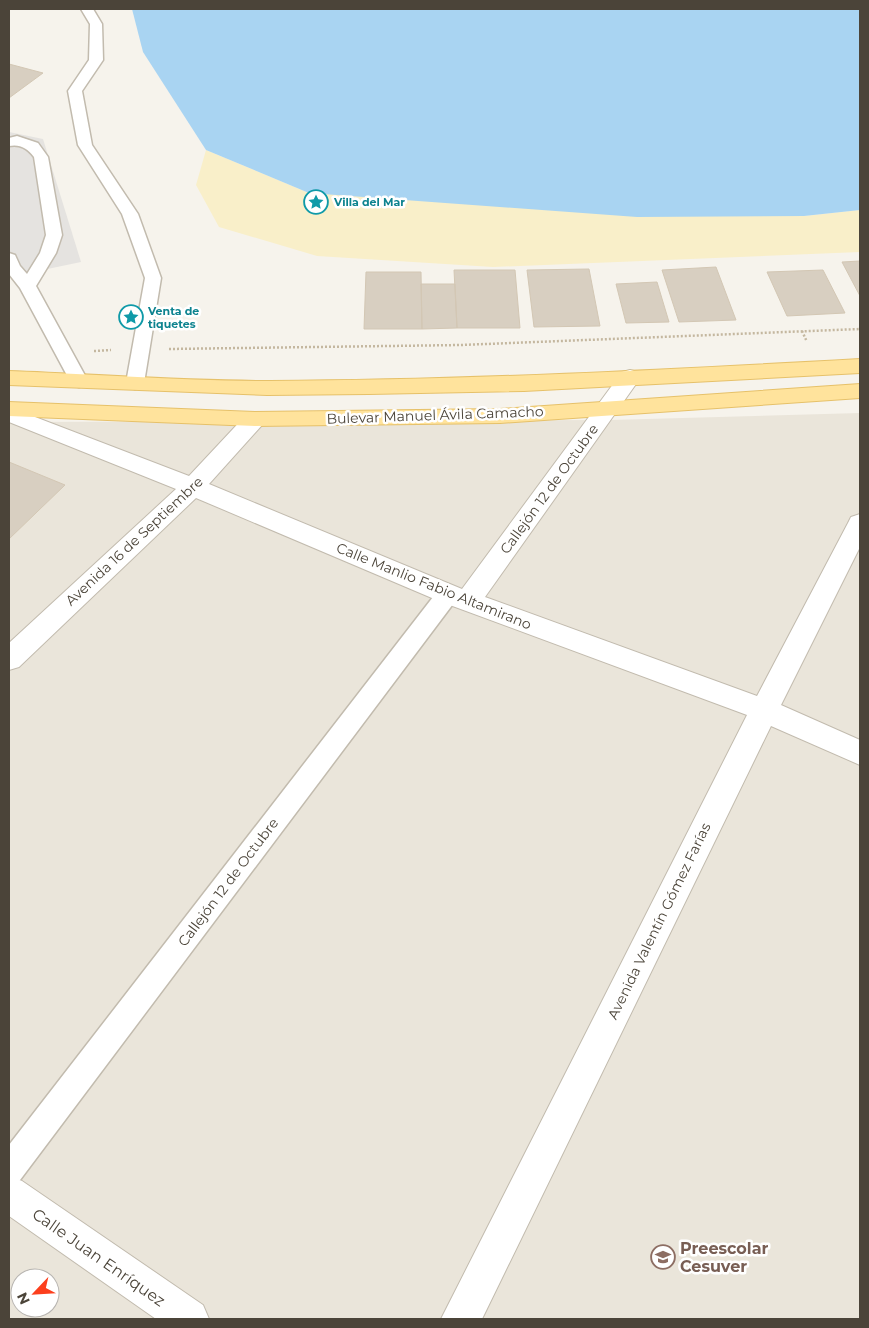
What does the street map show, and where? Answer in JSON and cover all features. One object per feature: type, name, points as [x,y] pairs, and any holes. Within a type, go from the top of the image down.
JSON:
[{"type":"main road","name":"Bulevar Manuel Ávila Camacho","points":[[9,378],[267,388],[369,387],[524,384],[860,366]]},
{"type":"main road","name":"Bulevar Manuel Ávila Camacho","points":[[9,409],[256,419],[500,416],[860,391]]},
{"type":"street","name":"Callejón 12 de Octubre","points":[[458,598],[608,408],[630,377]]},
{"type":"street","name":"Calle Manlio Fabio Altamirano","points":[[9,414],[193,487],[458,598],[764,710],[860,754]]},
{"type":"street","name":"Avenida 16 de Septiembre","points":[[9,660],[193,487],[256,419]]},
{"type":"street","name":"Avenida Valentín Gómez Farías","points":[[461,1319],[764,710],[860,523]]},
{"type":"street","name":"Calle Juan Enríquez","points":[[9,1194],[189,1319]]},
{"type":"lane","points":[[87,9],[96,24],[96,60],[76,91],[86,145],[130,214],[153,278],[135,383]]},
{"type":"lane","points":[[9,142],[17,140],[34,146],[41,157],[54,235],[48,253],[28,286]]},
{"type":"lane","points":[[9,258],[12,267],[28,286],[79,381]]},
{"type":"lane","name":"Callejón 12 de Octubre","points":[[9,1169],[458,598]]},
{"type":"path","points":[[62,352],[140,349],[461,345],[860,329]]},
{"type":"shaded area","points":[[9,132],[43,139],[81,262],[9,277]]},
{"type":"shaded area","points":[[860,413],[860,1319],[9,1319],[9,422],[610,420]]},
{"type":"sand","name":"Villa del Mar","points":[[206,150],[309,193],[804,216],[860,210],[860,252],[493,267],[317,256],[219,227],[196,185]]},
{"type":"water","points":[[132,9],[860,9],[860,210],[804,216],[637,217],[309,193],[206,150],[143,52]]},
{"type":"building","points":[[9,64],[43,73],[9,98]]},
{"type":"building","points":[[860,261],[860,296],[842,262]]},
{"type":"building","points":[[716,267],[736,320],[679,322],[662,270]]},
{"type":"building","points":[[589,269],[600,326],[534,327],[527,270]]},
{"type":"building","points":[[454,270],[515,270],[520,328],[457,328]]},
{"type":"building","points":[[823,270],[845,313],[787,316],[767,272]]},
{"type":"building","points":[[366,272],[421,272],[422,329],[364,329]]},
{"type":"building","points":[[657,282],[669,322],[626,323],[616,284]]},
{"type":"building","points":[[421,284],[455,284],[457,328],[422,329]]},
{"type":"building","points":[[9,462],[65,485],[9,539]]},
{"type":"place","name":"Villa del Mar","points":[[316,202]]},
{"type":"place","name":"Venta de tiquetes","points":[[131,317]]},
{"type":"place","name":"Preescolar Cesuver","points":[[663,1257]]}]
